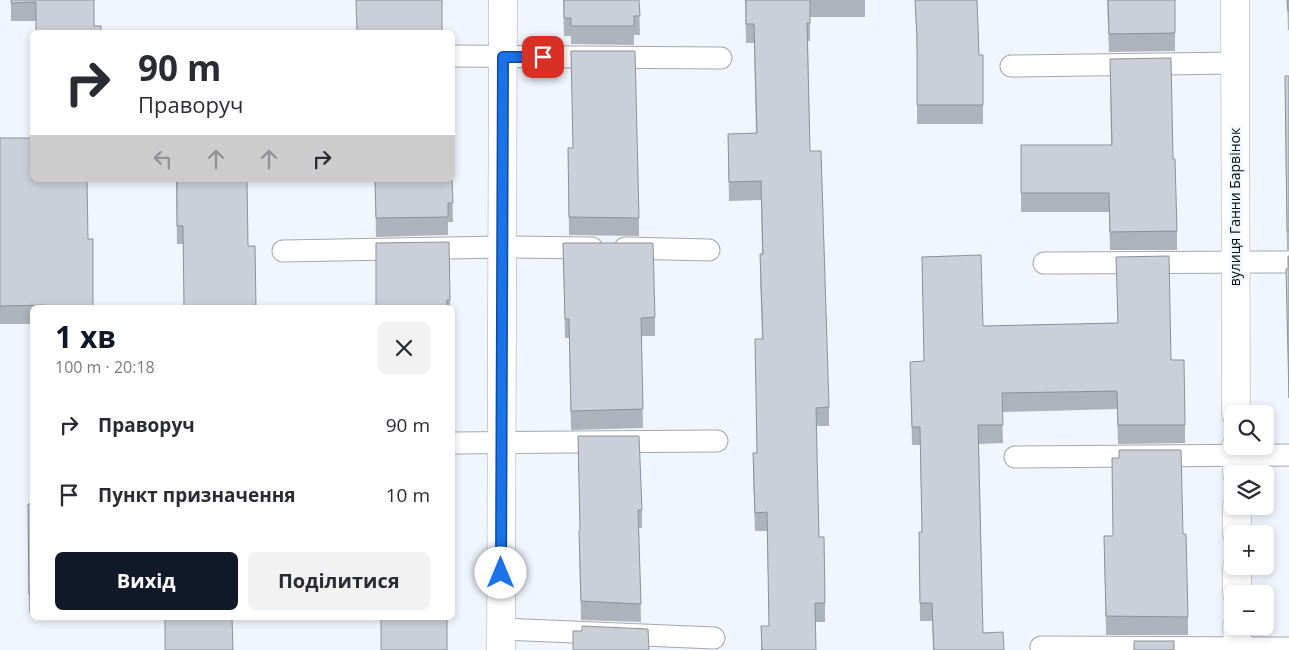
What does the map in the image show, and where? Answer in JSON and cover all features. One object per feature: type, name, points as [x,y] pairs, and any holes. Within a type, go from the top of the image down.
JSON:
[{"type":"street","points":[[501,639],[504,0]]},
{"type":"street","name":"вулиця Ганни Барвінок","points":[[1235,0],[1236,405]]},
{"type":"lane","points":[[455,56],[721,58]]},
{"type":"lane","points":[[1010,66],[1235,63]]},
{"type":"lane","points":[[283,251],[502,247],[709,250]]},
{"type":"lane","points":[[1044,263],[1289,262]]},
{"type":"lane","points":[[455,443],[717,441]]},
{"type":"lane","points":[[1014,457],[1236,459],[1289,455]]},
{"type":"lane","points":[[501,639],[714,638]]},
{"type":"lane","points":[[1041,647],[1238,641],[1289,648]]},
{"type":"building","points":[[11,0],[94,0],[94,26],[101,26],[101,30],[36,30],[36,2],[11,3]]},
{"type":"building","points":[[356,0],[442,0],[442,30],[357,30]]},
{"type":"building","points":[[564,0],[639,0],[640,16],[634,16],[634,26],[571,26],[571,18],[564,18]]},
{"type":"building","points":[[746,0],[810,0],[810,23],[807,23],[810,151],[821,151],[829,407],[816,408],[819,537],[824,537],[825,603],[815,603],[816,650],[762,650],[761,626],[769,626],[767,512],[755,513],[753,453],[757,453],[755,339],[763,339],[760,254],[763,254],[761,181],[729,182],[728,134],[757,133],[754,24],[746,24]]},
{"type":"building","points":[[915,0],[977,0],[979,55],[983,55],[983,105],[917,105]]},
{"type":"building","points":[[1108,0],[1175,0],[1175,33],[1109,34]]},
{"type":"building","points":[[1287,0],[1289,0],[1289,11],[1288,11]]},
{"type":"building","points":[[571,51],[635,51],[639,218],[569,217],[568,148],[573,148]]},
{"type":"building","points":[[1171,58],[1173,159],[1175,159],[1177,231],[1110,232],[1109,193],[1021,193],[1021,145],[1112,145],[1110,59]]},
{"type":"building","points":[[1285,76],[1289,76],[1289,231],[1287,231]]},
{"type":"building","points":[[0,138],[30,138],[30,182],[87,182],[88,239],[93,239],[93,305],[0,306]]},
{"type":"building","points":[[177,182],[247,182],[248,246],[255,246],[256,305],[184,305],[183,226],[177,226]]},
{"type":"building","points":[[375,182],[452,182],[453,203],[448,203],[448,217],[376,218]]},
{"type":"building","points":[[449,242],[450,300],[447,300],[447,305],[376,305],[376,243]]},
{"type":"building","points":[[563,243],[653,243],[655,317],[641,318],[643,409],[571,411],[569,319],[565,319]]},
{"type":"building","points":[[981,255],[983,326],[1118,323],[1116,257],[1169,256],[1171,360],[1184,360],[1185,425],[1118,425],[1117,391],[1002,393],[1003,425],[978,425],[983,633],[1003,632],[1004,650],[934,650],[932,603],[920,603],[919,532],[922,532],[920,427],[912,427],[910,362],[924,361],[922,257]]},
{"type":"building","points":[[1288,256],[1289,398],[1286,269],[1288,269]]},
{"type":"building","points":[[578,436],[639,436],[642,510],[638,510],[641,604],[581,601]]},
{"type":"building","points":[[1119,450],[1181,450],[1183,534],[1186,534],[1188,617],[1106,616],[1104,536],[1113,536],[1112,458],[1119,458]]},
{"type":"building","points":[[28,504],[30,504],[30,594]]},
{"type":"building","points":[[165,620],[232,620],[233,650],[165,650]]},
{"type":"building","points":[[381,620],[447,620],[447,650],[381,650]]},
{"type":"building","points":[[582,626],[648,629],[649,650],[573,650],[573,631],[582,631]]},
{"type":"building","points":[[1134,641],[1174,641],[1174,650],[1134,650]]},
{"type":"route","points":[[501,573],[503,57],[543,57]]}]
